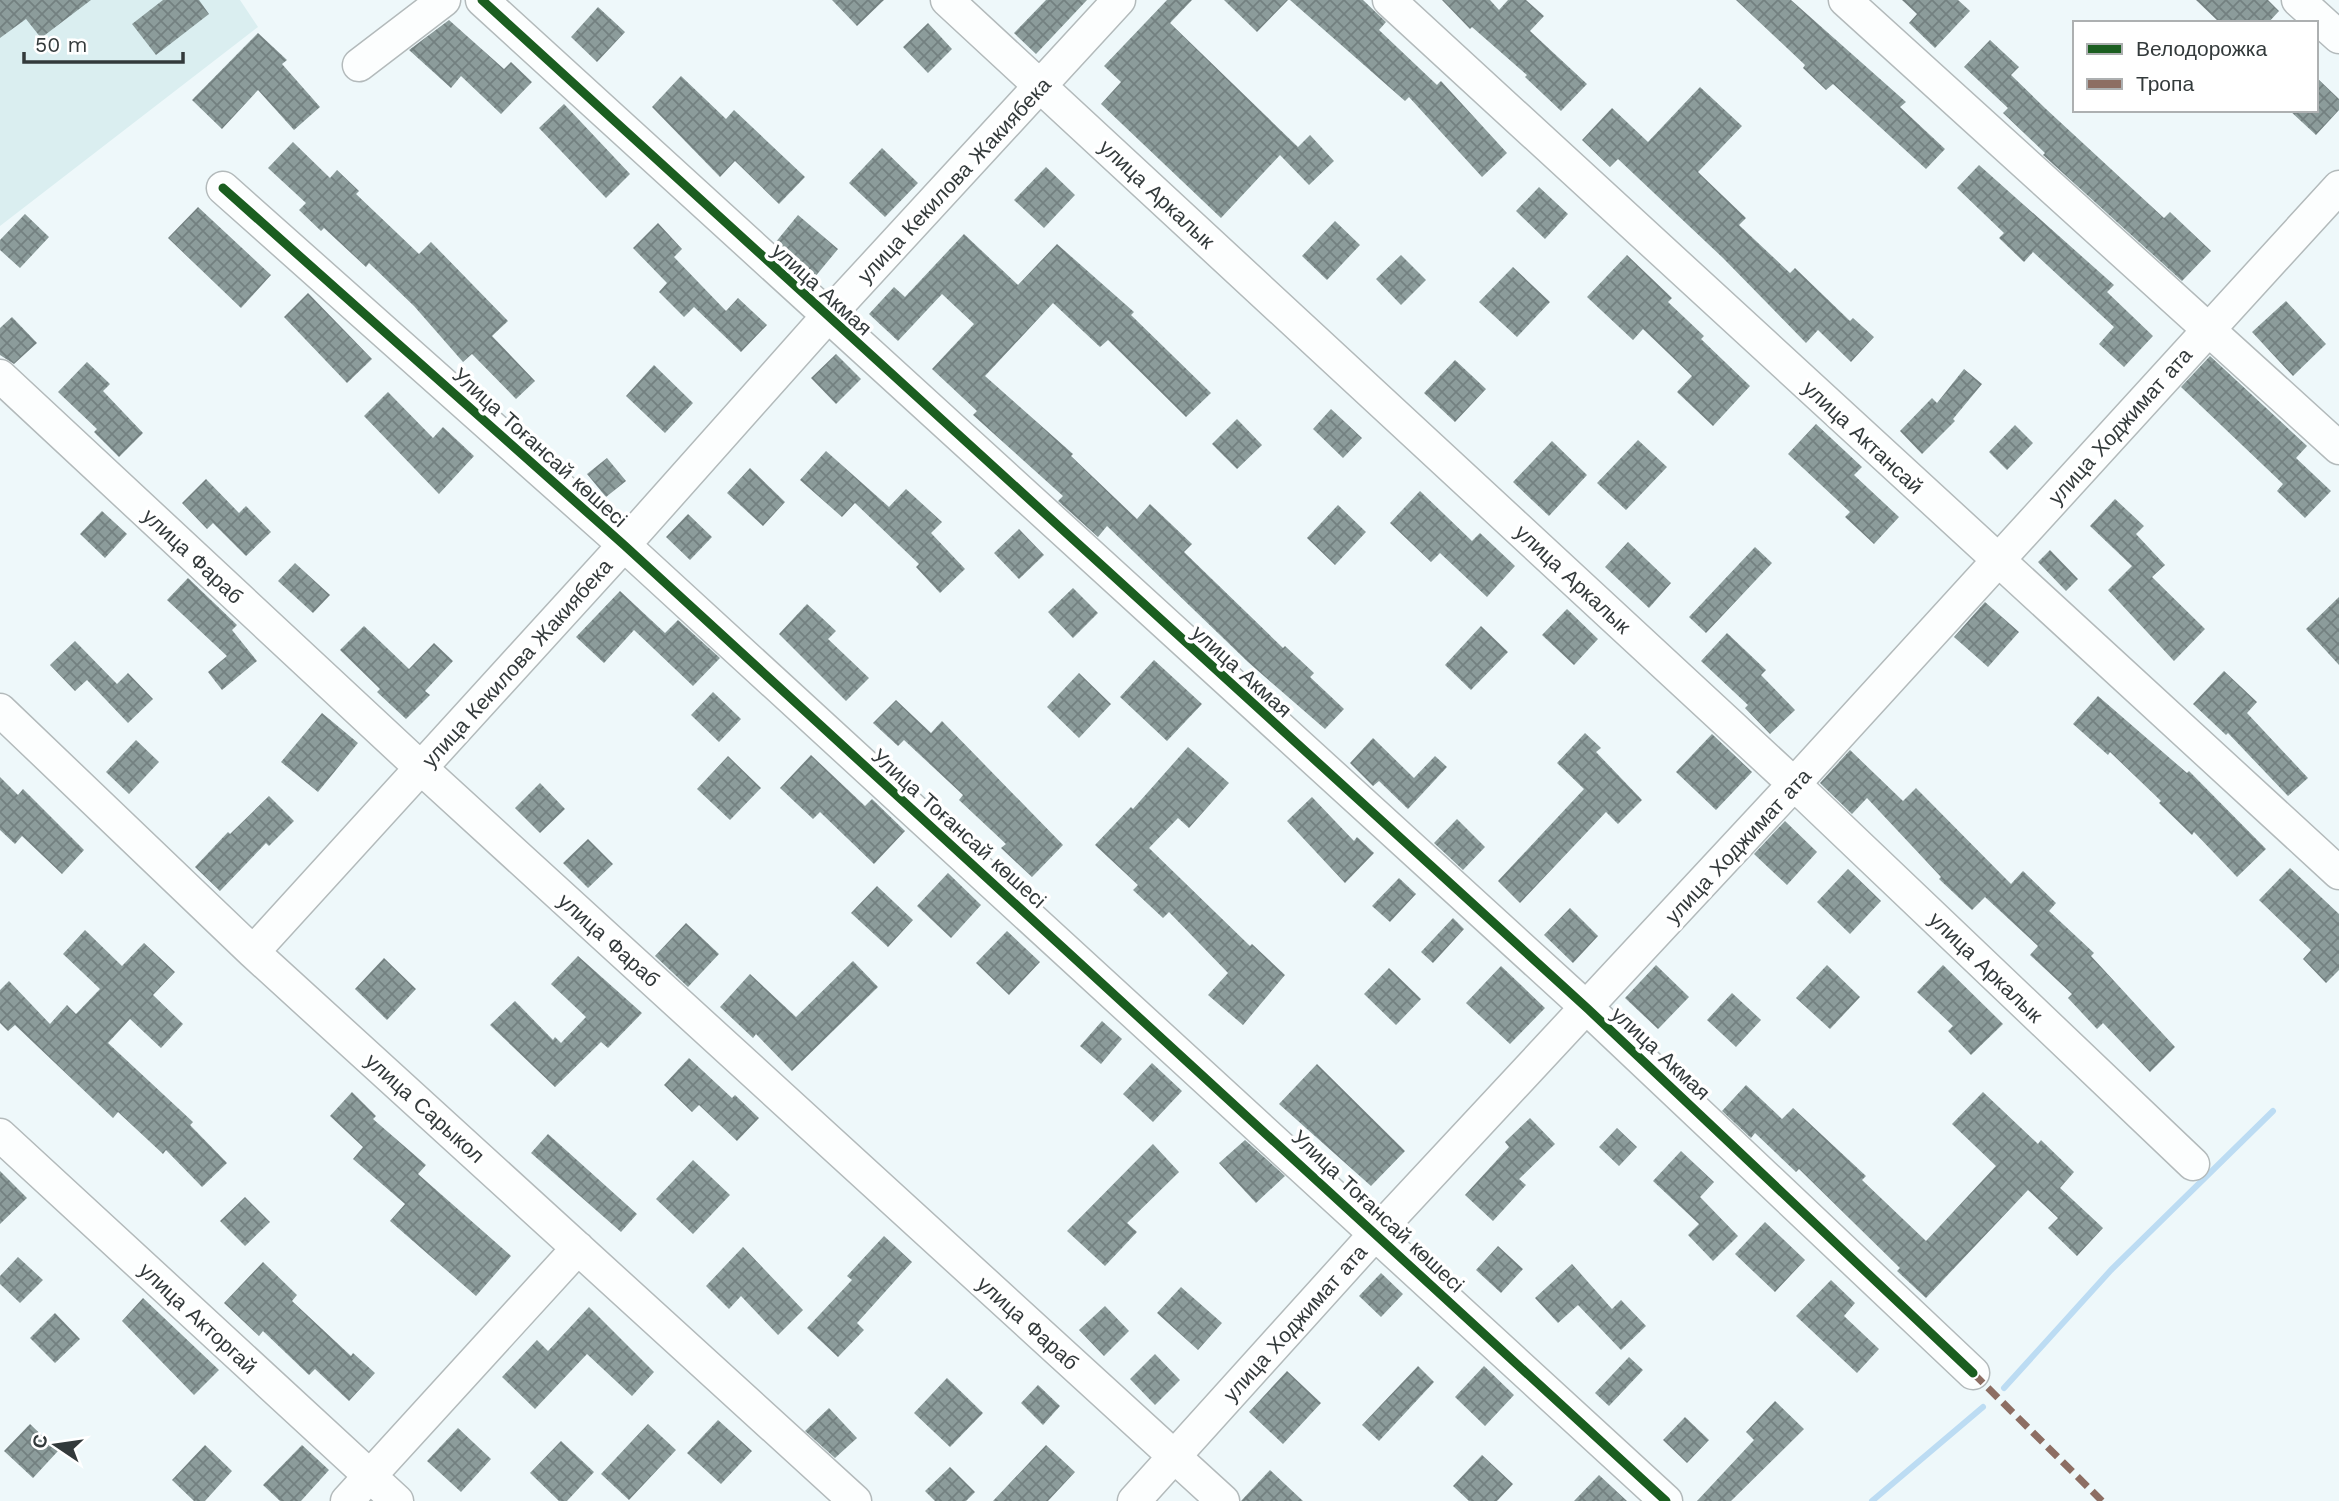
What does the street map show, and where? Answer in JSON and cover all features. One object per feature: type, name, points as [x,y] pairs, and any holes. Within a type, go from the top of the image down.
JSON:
[{"type":"street","points":[[359,65],[444,0]]},
{"type":"street","name":"улица Акмая","points":[[482,0],[1588,1009],[1973,1373]]},
{"type":"street","name":"улица Аркалык","points":[[947,0],[1794,784],[2193,1164]]},
{"type":"street","name":"улица Кекилова Жакиябека","points":[[253,952],[422,769],[827,317],[1119,0]]},
{"type":"street","name":"улица Актансай","points":[[1390,0],[2339,873]]},
{"type":"street","points":[[1845,0],[2339,449]]},
{"type":"street","points":[[2298,0],[2339,37]]},
{"type":"street","name":"улица Ходжимат ата","points":[[1134,1501],[2339,187]]},
{"type":"street","name":"Улица Тоғансай көшесі","points":[[223,188],[624,545],[1377,1233],[1666,1501]]},
{"type":"street","name":"улица Фараб","points":[[0,376],[422,769],[1223,1501]]},
{"type":"street","name":"улица Сарыкол","points":[[0,710],[253,952],[855,1501]]},
{"type":"street","name":"улица Акторгай","points":[[0,1135],[397,1501]]},
{"type":"street","points":[[347,1501],[578,1248]]},
{"type":"shaded area","points":[[0,0],[240,0],[258,27],[0,226]]},
{"type":"building","points":[[0,0],[91,0],[41,38],[26,19],[0,38]]},
{"type":"building","points":[[163,0],[199,0],[209,14],[156,55],[132,24]]},
{"type":"building","points":[[832,0],[884,0],[857,26]]},
{"type":"building","points":[[1046,0],[1087,0],[1036,54],[1014,33]]},
{"type":"building","points":[[1167,0],[1192,0],[1170,23],[1298,147],[1310,135],[1334,161],[1309,185],[1280,155],[1221,218],[1101,104],[1121,82],[1104,66]]},
{"type":"building","points":[[1224,0],[1288,0],[1257,32]]},
{"type":"building","points":[[1290,0],[1363,0],[1386,22],[1379,30],[1437,85],[1441,81],[1507,153],[1482,177],[1409,97],[1405,101]]},
{"type":"building","points":[[1442,0],[1490,0],[1499,10],[1508,0],[1526,0],[1544,16],[1530,31],[1587,84],[1561,111],[1525,77],[1527,75],[1472,27],[1470,29]]},
{"type":"building","points":[[1736,0],[1791,0],[1906,102],[1900,107],[1945,149],[1926,169],[1833,84],[1826,90],[1803,68],[1805,65]]},
{"type":"building","points":[[1902,0],[1958,0],[1970,11],[1935,48],[1909,23],[1917,14]]},
{"type":"building","points":[[2196,0],[2268,0],[2279,11],[2270,21],[2218,21]]},
{"type":"building","points":[[598,7],[625,32],[597,62],[571,37]]},
{"type":"building","points":[[449,20],[504,69],[511,62],[532,82],[501,114],[461,76],[451,88],[409,50]]},
{"type":"building","points":[[928,23],[952,49],[928,73],[903,47]]},
{"type":"building","points":[[258,33],[287,60],[282,64],[320,107],[294,130],[258,90],[222,129],[192,100]]},
{"type":"building","points":[[1990,40],[2019,67],[2011,75],[2046,109],[2164,218],[2170,212],[2211,251],[2182,281],[2043,155],[2045,153],[2003,113],[2008,108],[1964,67]]},
{"type":"building","points":[[681,76],[726,119],[734,110],[805,177],[779,204],[735,161],[720,177],[652,107]]},
{"type":"building","points":[[2318,79],[2339,99],[2339,110],[2316,135],[2291,112],[2318,112]]},
{"type":"building","points":[[1700,87],[1742,126],[1698,172],[1746,218],[1739,225],[1790,273],[1795,268],[1850,321],[1853,318],[1874,337],[1851,362],[1818,330],[1806,343],[1723,258],[1618,159],[1610,167],[1582,140],[1612,108],[1648,142]]},
{"type":"building","points":[[564,104],[630,174],[606,198],[539,128]]},
{"type":"building","points":[[293,142],[330,178],[337,170],[359,191],[356,194],[419,254],[431,242],[508,321],[492,336],[535,381],[516,399],[472,354],[463,362],[414,306],[369,263],[366,267],[324,228],[321,231],[299,210],[306,203],[268,168]]},
{"type":"building","points":[[882,148],[918,183],[885,217],[849,183]]},
{"type":"building","points":[[1979,165],[2114,285],[2107,292],[2153,336],[2124,367],[2099,344],[2114,327],[2033,252],[2024,262],[1999,238],[2004,233],[1957,188]]},
{"type":"building","points":[[1046,167],[1075,195],[1044,228],[1014,200]]},
{"type":"building","points":[[1539,187],[1568,214],[1545,239],[1516,211]]},
{"type":"building","points":[[198,207],[271,275],[241,308],[168,238]]},
{"type":"building","points":[[25,214],[49,237],[20,268],[0,250],[0,240]]},
{"type":"building","points":[[798,215],[838,249],[814,278],[775,243]]},
{"type":"building","points":[[1335,221],[1360,245],[1327,280],[1302,256]]},
{"type":"building","points":[[658,223],[682,249],[674,257],[726,311],[738,298],[767,325],[741,352],[694,307],[684,317],[659,292],[667,283],[633,248]]},
{"type":"building","points":[[964,234],[1018,285],[1057,244],[1134,312],[1131,315],[1211,393],[1186,417],[1108,340],[1100,347],[1053,303],[985,376],[1073,454],[1071,456],[1137,519],[1150,504],[1192,544],[1184,552],[1283,648],[1285,646],[1314,673],[1310,677],[1344,709],[1325,729],[1248,662],[1107,526],[1098,537],[1058,501],[1063,496],[973,415],[977,411],[932,369],[974,324],[942,294],[898,341],[869,314],[894,287],[905,297]]},
{"type":"building","points":[[1401,255],[1426,280],[1401,305],[1376,279]]},
{"type":"building","points":[[1627,255],[1672,298],[1668,302],[1704,336],[1701,339],[1750,386],[1713,426],[1677,392],[1692,376],[1643,329],[1633,340],[1587,297]]},
{"type":"building","points":[[1513,267],[1550,302],[1517,337],[1479,302]]},
{"type":"building","points":[[308,293],[372,359],[347,383],[284,317]]},
{"type":"building","points":[[2286,301],[2326,344],[2293,376],[2252,332]]},
{"type":"building","points":[[12,317],[37,343],[14,364],[0,355],[0,328]]},
{"type":"building","points":[[836,354],[861,379],[836,404],[811,378]]},
{"type":"building","points":[[2210,356],[2307,446],[2296,458],[2331,491],[2305,518],[2277,491],[2283,484],[2181,387]]},
{"type":"building","points":[[1455,360],[1486,389],[1455,422],[1424,393]]},
{"type":"building","points":[[87,362],[110,384],[103,391],[143,433],[119,457],[94,432],[97,429],[58,392]]},
{"type":"building","points":[[654,365],[693,403],[665,433],[626,396]]},
{"type":"building","points":[[1964,369],[1982,384],[1953,419],[1955,421],[1922,454],[1900,431],[1932,398],[1937,403]]},
{"type":"building","points":[[388,392],[433,438],[443,427],[474,456],[439,494],[364,416]]},
{"type":"building","points":[[1331,409],[1362,438],[1343,458],[1313,429]]},
{"type":"building","points":[[1237,419],[1262,445],[1237,469],[1212,444]]},
{"type":"building","points":[[1816,424],[1862,467],[1854,475],[1899,517],[1874,544],[1845,517],[1850,512],[1788,454]]},
{"type":"building","points":[[2015,425],[2033,443],[2007,470],[1989,452]]},
{"type":"building","points":[[1638,440],[1667,467],[1626,510],[1597,483]]},
{"type":"building","points":[[1552,441],[1587,475],[1549,516],[1513,482]]},
{"type":"building","points":[[826,451],[889,507],[906,489],[942,522],[931,533],[965,569],[940,593],[916,567],[919,564],[855,503],[842,517],[800,480]]},
{"type":"building","points":[[607,458],[626,481],[606,497],[587,474]]},
{"type":"building","points":[[750,468],[785,502],[763,526],[727,493]]},
{"type":"building","points":[[206,479],[239,513],[246,506],[271,532],[246,556],[213,523],[207,529],[182,503]]},
{"type":"building","points":[[1420,491],[1472,541],[1480,533],[1515,566],[1487,597],[1440,553],[1431,562],[1390,523]]},
{"type":"building","points":[[2115,499],[2144,526],[2136,534],[2165,565],[2152,577],[2205,629],[2174,661],[2108,590],[2132,566],[2090,526]]},
{"type":"building","points":[[1338,505],[1366,532],[1335,565],[1307,538]]},
{"type":"building","points":[[102,511],[127,534],[105,558],[80,534]]},
{"type":"building","points":[[688,514],[712,537],[690,560],[666,537]]},
{"type":"building","points":[[1019,529],[1044,555],[1019,579],[994,553]]},
{"type":"building","points":[[1628,542],[1671,583],[1649,608],[1605,567]]},
{"type":"building","points":[[1755,547],[1772,563],[1706,633],[1689,617]]},
{"type":"building","points":[[2050,550],[2078,579],[2066,591],[2038,562]]},
{"type":"building","points":[[295,563],[330,595],[313,613],[278,581]]},
{"type":"building","points":[[188,578],[237,625],[232,630],[257,661],[222,690],[208,672],[227,656],[167,600]]},
{"type":"building","points":[[1073,588],[1098,613],[1073,638],[1048,612]]},
{"type":"building","points":[[620,591],[665,633],[678,620],[720,658],[693,686],[634,630],[604,663],[576,637]]},
{"type":"building","points":[[2339,597],[2339,665],[2306,629]]},
{"type":"building","points":[[1985,602],[2019,632],[1988,667],[1954,637]]},
{"type":"building","points":[[807,604],[836,631],[828,639],[869,678],[846,701],[779,634]]},
{"type":"building","points":[[1567,609],[1598,639],[1574,665],[1542,635]]},
{"type":"building","points":[[364,626],[409,669],[434,643],[453,661],[425,691],[430,695],[406,719],[377,692],[380,689],[340,650]]},
{"type":"building","points":[[1481,626],[1508,652],[1471,690],[1445,665]]},
{"type":"building","points":[[1727,633],[1766,670],[1761,675],[1795,710],[1770,734],[1745,708],[1748,705],[1701,661]]},
{"type":"building","points":[[75,641],[117,684],[128,673],[153,699],[128,723],[87,680],[75,691],[50,665]]},
{"type":"building","points":[[1154,660],[1202,704],[1167,741],[1120,697]]},
{"type":"building","points":[[2224,671],[2257,702],[2247,713],[2308,778],[2288,796],[2228,733],[2226,735],[2193,704]]},
{"type":"building","points":[[1079,673],[1111,704],[1079,738],[1047,707]]},
{"type":"building","points":[[713,692],[741,719],[719,742],[691,715]]},
{"type":"building","points":[[2098,696],[2187,773],[2189,771],[2266,849],[2237,877],[2110,752],[2108,755],[2073,724]]},
{"type":"building","points":[[896,700],[931,733],[942,721],[1063,845],[1032,877],[1001,848],[1006,844],[959,800],[963,795],[904,740],[898,746],[873,723]]},
{"type":"building","points":[[322,713],[358,743],[318,792],[281,762]]},
{"type":"building","points":[[1585,733],[1601,748],[1596,752],[1642,800],[1618,824],[1606,812],[1520,903],[1498,881],[1584,789],[1557,763]]},
{"type":"building","points":[[1712,734],[1752,772],[1716,810],[1676,772]]},
{"type":"building","points":[[1373,738],[1414,778],[1435,756],[1447,767],[1408,809],[1379,781],[1373,786],[1350,763]]},
{"type":"building","points":[[136,740],[159,762],[129,794],[106,772]]},
{"type":"building","points":[[1188,747],[1229,783],[1189,828],[1178,818],[1149,848],[1250,946],[1252,944],[1285,975],[1243,1025],[1208,995],[1228,973],[1169,912],[1163,918],[1133,890],[1138,885],[1095,845],[1131,807],[1133,809]]},
{"type":"building","points":[[1850,750],[1903,801],[1916,788],[2011,884],[2023,871],[2056,903],[2049,911],[2094,953],[2091,956],[2175,1047],[2150,1072],[2103,1023],[2097,1029],[2068,998],[2072,994],[2030,955],[2038,946],[1985,897],[1972,910],[1939,879],[1941,877],[1867,798],[1852,814],[1820,783]]},
{"type":"building","points":[[811,755],[865,806],[872,799],[905,831],[874,864],[820,812],[813,819],[780,788]]},
{"type":"building","points":[[728,756],[761,788],[730,820],[697,789]]},
{"type":"building","points":[[0,777],[18,795],[23,789],[84,850],[62,874],[22,836],[15,844],[0,830]]},
{"type":"building","points":[[540,783],[565,809],[540,833],[515,808]]},
{"type":"building","points":[[269,796],[294,821],[269,846],[266,843],[220,891],[195,867],[228,832],[230,834]]},
{"type":"building","points":[[1312,797],[1354,841],[1357,837],[1374,853],[1345,883],[1287,821]]},
{"type":"building","points":[[1457,819],[1485,847],[1463,870],[1434,843]]},
{"type":"building","points":[[1785,821],[1817,852],[1787,885],[1754,854]]},
{"type":"building","points":[[588,839],[613,864],[588,888],[563,863]]},
{"type":"building","points":[[2290,868],[2339,914],[2339,970],[2326,983],[2303,959],[2311,950],[2259,900]]},
{"type":"building","points":[[1848,869],[1881,901],[1850,934],[1817,902]]},
{"type":"building","points":[[948,873],[981,905],[951,938],[917,906]]},
{"type":"building","points":[[1399,878],[1416,894],[1390,922],[1372,906]]},
{"type":"building","points":[[877,886],[913,920],[888,947],[851,913]]},
{"type":"building","points":[[1570,908],[1598,936],[1573,963],[1544,935]]},
{"type":"building","points":[[1453,918],[1464,929],[1433,963],[1421,952]]},
{"type":"building","points":[[686,923],[719,954],[688,987],[655,956]]},
{"type":"building","points":[[85,930],[122,966],[144,943],[175,972],[153,995],[183,1024],[161,1048],[130,1019],[108,1043],[193,1122],[190,1125],[227,1163],[202,1187],[166,1150],[163,1154],[118,1112],[113,1118],[15,1025],[8,1031],[0,1023],[0,990],[9,981],[50,1024],[67,1005],[76,1014],[100,989],[63,954]]},
{"type":"building","points":[[1007,931],[1040,962],[1009,995],[976,963]]},
{"type":"building","points":[[578,956],[642,1013],[608,1048],[601,1042],[555,1087],[490,1025],[515,1001],[553,1040],[555,1037],[561,1043],[586,1017],[551,984]]},
{"type":"building","points":[[384,958],[416,989],[387,1020],[355,989]]},
{"type":"building","points":[[853,961],[878,987],[792,1071],[756,1034],[753,1038],[720,1007],[750,974],[796,1017]]},
{"type":"building","points":[[1656,965],[1689,997],[1658,1029],[1625,998]]},
{"type":"building","points":[[1827,965],[1860,997],[1830,1029],[1796,998]]},
{"type":"building","points":[[1943,965],[2003,1024],[1971,1055],[1948,1031],[1953,1026],[1917,992]]},
{"type":"building","points":[[1501,966],[1545,1008],[1510,1044],[1466,1003]]},
{"type":"building","points":[[1389,968],[1421,999],[1396,1025],[1364,994]]},
{"type":"building","points":[[1732,993],[1761,1020],[1736,1047],[1707,1020]]},
{"type":"building","points":[[1102,1021],[1122,1039],[1101,1064],[1080,1046]]},
{"type":"building","points":[[689,1058],[732,1098],[735,1095],[759,1118],[737,1141],[699,1105],[692,1112],[664,1085]]},
{"type":"building","points":[[1152,1063],[1182,1091],[1153,1122],[1123,1094]]},
{"type":"building","points":[[1317,1064],[1405,1151],[1371,1186],[1279,1104]]},
{"type":"building","points":[[1746,1085],[1782,1119],[1793,1108],[1866,1176],[1862,1180],[1926,1241],[1996,1166],[1952,1124],[1983,1092],[2038,1144],[2041,1140],[2074,1172],[2060,1188],[2103,1228],[2077,1256],[2048,1228],[2058,1218],[2028,1190],[1926,1298],[1897,1271],[1900,1268],[1799,1169],[1796,1172],[1755,1133],[1751,1138],[1722,1111]]},
{"type":"building","points":[[352,1092],[376,1116],[373,1119],[426,1165],[418,1174],[511,1256],[476,1296],[390,1221],[405,1204],[353,1159],[363,1147],[330,1116]]},
{"type":"building","points":[[1530,1118],[1555,1144],[1519,1179],[1526,1185],[1493,1221],[1465,1195],[1509,1147],[1505,1142]]},
{"type":"building","points":[[1617,1128],[1637,1147],[1619,1166],[1599,1147]]},
{"type":"building","points":[[548,1134],[637,1214],[621,1232],[531,1153]]},
{"type":"building","points":[[1245,1140],[1285,1176],[1256,1203],[1219,1163]]},
{"type":"building","points":[[1153,1144],[1179,1172],[1127,1223],[1137,1232],[1105,1266],[1067,1231]]},
{"type":"building","points":[[1681,1151],[1714,1182],[1700,1197],[1738,1236],[1713,1261],[1688,1235],[1699,1224],[1653,1181]]},
{"type":"building","points":[[693,1160],[730,1195],[693,1234],[656,1199]]},
{"type":"building","points":[[0,1171],[27,1198],[0,1224]]},
{"type":"building","points":[[245,1197],[270,1222],[245,1246],[220,1221]]},
{"type":"building","points":[[1765,1222],[1805,1260],[1775,1292],[1735,1254]]},
{"type":"building","points":[[884,1236],[912,1262],[857,1323],[864,1330],[838,1357],[807,1328],[852,1280],[847,1276]]},
{"type":"building","points":[[1498,1246],[1523,1269],[1501,1293],[1476,1270]]},
{"type":"building","points":[[743,1247],[803,1310],[778,1335],[741,1296],[729,1309],[706,1286]]},
{"type":"building","points":[[18,1257],[43,1280],[20,1303],[0,1284],[0,1276]]},
{"type":"building","points":[[263,1262],[297,1295],[292,1301],[351,1356],[353,1353],[375,1373],[349,1401],[315,1369],[309,1375],[263,1331],[259,1336],[224,1303]]},
{"type":"building","points":[[1572,1264],[1612,1309],[1621,1300],[1646,1326],[1621,1350],[1578,1305],[1558,1323],[1535,1298]]},
{"type":"building","points":[[1381,1273],[1403,1294],[1381,1317],[1359,1296]]},
{"type":"building","points":[[1831,1280],[1855,1303],[1844,1316],[1879,1349],[1857,1373],[1796,1316]]},
{"type":"building","points":[[1181,1287],[1222,1323],[1198,1350],[1157,1313]]},
{"type":"building","points":[[143,1298],[219,1370],[194,1395],[122,1321]]},
{"type":"building","points":[[1105,1306],[1129,1331],[1104,1356],[1079,1330]]},
{"type":"building","points":[[589,1307],[654,1372],[632,1396],[587,1354],[535,1409],[502,1377],[537,1340],[548,1351]]},
{"type":"building","points":[[55,1313],[80,1339],[55,1363],[30,1338]]},
{"type":"building","points":[[1155,1354],[1180,1380],[1155,1405],[1130,1379]]},
{"type":"building","points":[[1629,1357],[1643,1370],[1609,1406],[1595,1393]]},
{"type":"building","points":[[1418,1366],[1434,1382],[1379,1441],[1362,1425]]},
{"type":"building","points":[[1484,1366],[1514,1395],[1485,1426],[1455,1397]]},
{"type":"building","points":[[1287,1371],[1321,1403],[1283,1444],[1249,1412]]},
{"type":"building","points":[[947,1378],[983,1413],[950,1447],[914,1413]]},
{"type":"building","points":[[1038,1385],[1060,1406],[1043,1425],[1021,1403]]},
{"type":"building","points":[[1775,1401],[1804,1429],[1731,1501],[1697,1501],[1754,1440],[1746,1432]]},
{"type":"building","points":[[829,1408],[857,1438],[835,1458],[805,1431]]},
{"type":"building","points":[[1685,1417],[1709,1440],[1687,1463],[1663,1440]]},
{"type":"building","points":[[718,1420],[752,1451],[721,1484],[687,1453]]},
{"type":"building","points":[[30,1424],[58,1451],[33,1478],[4,1451]]},
{"type":"building","points":[[648,1424],[676,1450],[629,1500],[601,1474]]},
{"type":"building","points":[[458,1428],[491,1459],[461,1492],[427,1461]]},
{"type":"building","points":[[561,1441],[594,1472],[567,1501],[559,1501],[530,1473]]},
{"type":"building","points":[[205,1445],[232,1471],[205,1501],[194,1501],[172,1480]]},
{"type":"building","points":[[302,1445],[329,1470],[301,1501],[280,1501],[263,1485]]},
{"type":"building","points":[[1046,1445],[1075,1472],[1048,1501],[993,1501]]},
{"type":"building","points":[[1482,1455],[1513,1484],[1497,1501],[1469,1501],[1453,1486]]},
{"type":"building","points":[[950,1467],[975,1492],[966,1501],[935,1501],[925,1491]]},
{"type":"building","points":[[1270,1470],[1303,1501],[1241,1501]]},
{"type":"building","points":[[1599,1475],[1627,1501],[1574,1501]]},
{"type":"waterway","points":[[2004,1388],[2111,1270],[2273,1111]]},
{"type":"waterway","points":[[1872,1501],[1983,1407]]},
{"type":"marked path","points":[[1973,1373],[2102,1501]]},
{"type":"cycle path","points":[[482,0],[1588,1009],[1973,1373]]},
{"type":"cycle path","points":[[223,188],[624,545],[1666,1501]]}]
